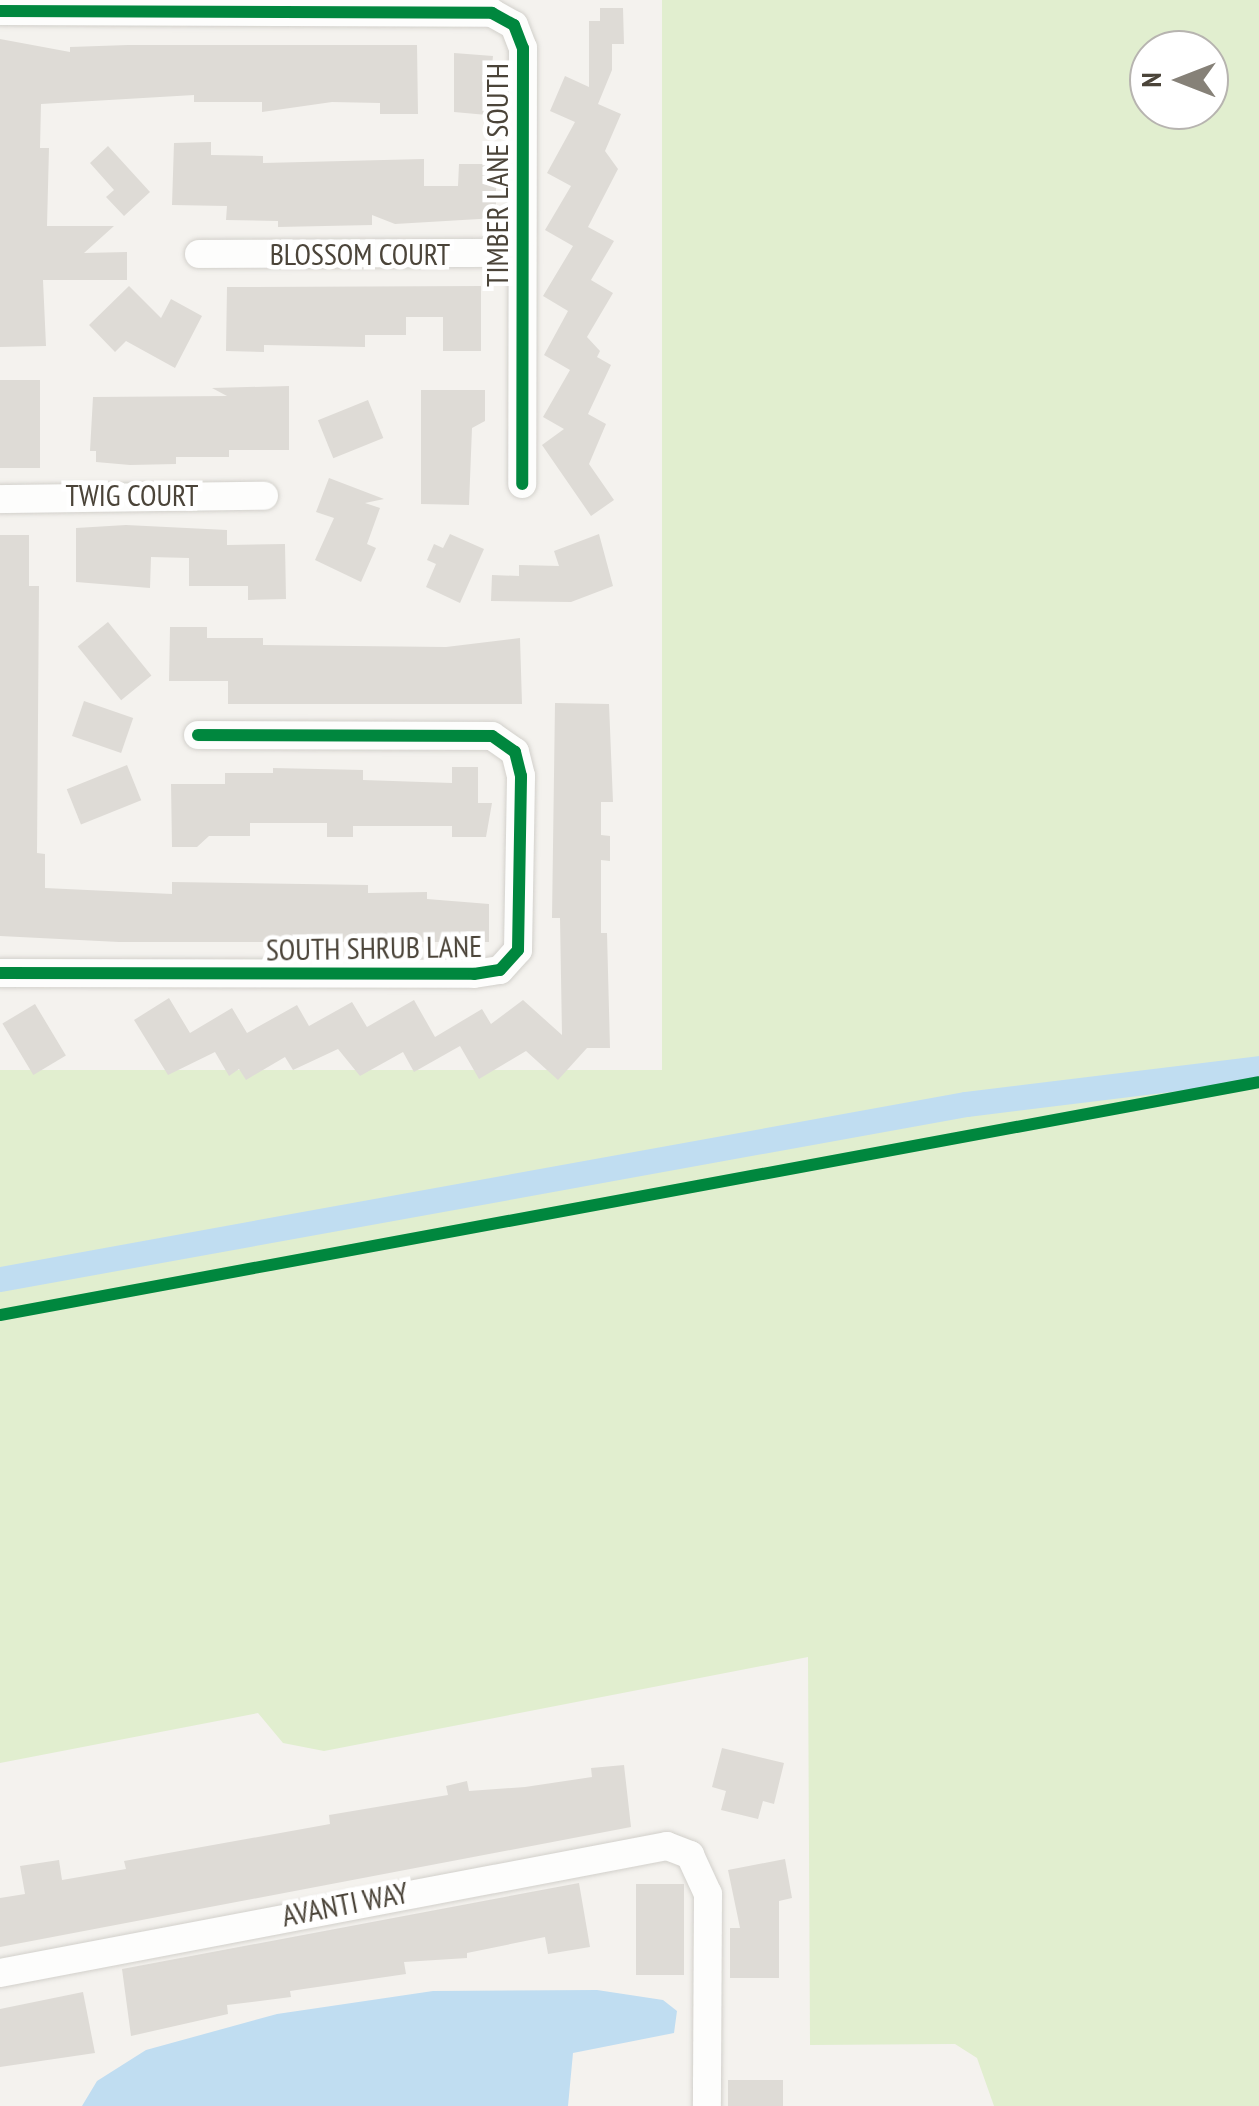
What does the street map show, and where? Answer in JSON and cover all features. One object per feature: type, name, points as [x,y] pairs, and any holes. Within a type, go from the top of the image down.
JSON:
[{"type":"street","name":"TIMBER LANE SOUTH","points":[[0,12],[492,13],[514,25],[524,48],[522,484]]},
{"type":"street","name":"BLOSSOM COURT","points":[[200,254],[521,253]]},
{"type":"street","name":"TWIG COURT","points":[[0,498],[264,496]]},
{"type":"street","name":"SOUTH SHRUB LANE","points":[[0,973],[474,974],[500,970],[518,950],[521,776],[515,752],[492,736],[198,735]]},
{"type":"street","name":"AVANTI WAY","points":[[0,1974],[642,1846],[667,1846],[690,1856],[708,1894],[707,2106]]},
{"type":"green space","points":[[662,0],[1259,0],[1259,2106],[994,2106],[977,2058],[955,2044],[810,2045],[808,1657],[324,1751],[283,1743],[258,1713],[0,1763],[0,1070],[662,1070]]},
{"type":"water","points":[[597,1990],[663,2000],[677,2011],[674,2033],[573,2053],[568,2106],[82,2106],[97,2081],[146,2050],[277,2014],[433,1991]]},
{"type":"building","points":[[600,8],[623,8],[624,44],[612,44],[612,70],[598,104],[621,114],[605,151],[618,169],[588,227],[614,241],[591,280],[613,293],[587,337],[600,351],[597,357],[611,365],[588,414],[606,424],[589,464],[614,500],[591,516],[542,445],[564,429],[543,417],[570,370],[544,355],[568,311],[543,296],[573,246],[545,230],[571,186],[547,173],[575,122],[550,111],[565,76],[589,87],[589,21],[600,21]]},
{"type":"building","points":[[0,39],[70,52],[70,47],[128,45],[417,45],[418,114],[380,114],[380,103],[332,102],[262,112],[262,102],[194,102],[194,95],[41,104],[40,148],[49,148],[47,226],[114,226],[84,253],[127,252],[127,280],[43,280],[46,346],[0,347]]},
{"type":"building","points":[[454,53],[493,56],[487,115],[454,112]]},
{"type":"building","points":[[211,142],[211,155],[263,156],[263,163],[424,159],[424,186],[458,186],[459,164],[496,164],[496,218],[395,224],[372,215],[372,225],[278,227],[278,221],[226,220],[227,206],[172,205],[174,143]]},
{"type":"building","points":[[108,146],[150,192],[124,216],[106,197],[114,190],[90,163]]},
{"type":"building","points":[[129,286],[161,318],[171,299],[202,316],[175,368],[126,341],[115,352],[89,325]]},
{"type":"building","points":[[481,286],[481,351],[443,351],[443,317],[406,317],[406,335],[365,335],[365,347],[264,345],[264,352],[226,351],[227,287]]},
{"type":"building","points":[[0,380],[40,380],[40,468],[0,468]]},
{"type":"building","points":[[289,386],[289,450],[229,450],[229,457],[176,457],[176,464],[130,465],[96,462],[96,451],[90,451],[93,397],[227,396],[212,388]]},
{"type":"building","points":[[421,390],[485,390],[485,421],[472,428],[469,505],[421,504]]},
{"type":"building","points":[[368,400],[383,438],[333,458],[318,420]]},
{"type":"building","points":[[329,478],[384,499],[365,503],[380,508],[367,544],[376,548],[361,582],[315,560],[334,518],[316,512]]},
{"type":"building","points":[[126,525],[227,530],[227,545],[285,544],[286,599],[248,600],[248,586],[189,586],[189,558],[151,557],[150,588],[76,582],[76,528]]},
{"type":"building","points":[[450,534],[484,549],[460,603],[426,587],[436,564],[427,560],[434,544],[443,548]]},
{"type":"building","points":[[599,534],[613,586],[571,602],[491,601],[492,575],[519,576],[519,565],[559,566],[554,551]]},
{"type":"building","points":[[0,535],[29,535],[29,586],[39,586],[37,853],[45,854],[45,888],[172,894],[172,882],[368,885],[368,893],[427,892],[427,899],[489,904],[489,942],[119,942],[0,936]]},
{"type":"building","points":[[108,622],[151,676],[121,700],[78,647]]},
{"type":"building","points":[[170,627],[207,627],[207,638],[263,638],[263,645],[446,647],[520,638],[522,704],[228,704],[228,681],[169,681]]},
{"type":"building","points":[[84,701],[133,718],[121,753],[72,736]]},
{"type":"building","points":[[555,703],[609,704],[613,802],[601,802],[601,835],[610,836],[610,861],[601,860],[601,933],[607,933],[610,1048],[587,1048],[558,1080],[526,1051],[479,1079],[460,1046],[414,1072],[403,1052],[360,1076],[338,1049],[293,1070],[285,1057],[246,1080],[239,1069],[229,1076],[215,1052],[168,1075],[134,1020],[169,998],[190,1033],[232,1008],[247,1033],[297,1005],[309,1026],[352,1002],[367,1027],[414,1000],[435,1037],[482,1009],[491,1024],[523,1000],[562,1035],[560,918],[552,918]]},
{"type":"building","points":[[127,765],[141,800],[81,825],[67,789]]},
{"type":"building","points":[[452,767],[478,767],[478,803],[492,803],[486,837],[452,837],[452,826],[353,826],[353,837],[327,837],[327,823],[250,823],[250,836],[209,836],[197,847],[172,847],[171,784],[225,784],[225,773],[273,773],[273,768],[363,770],[363,780],[452,783]]},
{"type":"building","points":[[35,1004],[66,1055],[33,1075],[2,1024]]},
{"type":"building","points":[[722,1748],[784,1763],[774,1804],[763,1801],[758,1819],[721,1810],[726,1791],[712,1787]]},
{"type":"building","points":[[624,1765],[631,1827],[0,1947],[0,1898],[25,1894],[20,1866],[59,1860],[62,1880],[126,1869],[124,1861],[330,1824],[329,1815],[448,1795],[446,1786],[467,1781],[469,1791],[525,1787],[592,1777],[591,1768]]},
{"type":"building","points":[[785,1859],[792,1898],[779,1901],[779,1978],[730,1978],[730,1928],[740,1928],[728,1870]]},
{"type":"building","points":[[579,1883],[590,1947],[548,1954],[545,1937],[467,1953],[467,1958],[404,1962],[406,1974],[290,1991],[291,1997],[227,2005],[228,2014],[131,2036],[122,1969]]},
{"type":"building","points":[[636,1884],[684,1884],[684,1975],[636,1975]]},
{"type":"building","points":[[83,1992],[95,2053],[0,2067],[0,2009]]},
{"type":"building","points":[[728,2080],[783,2080],[783,2106],[728,2106]]},
{"type":"waterway","points":[[0,1279],[966,1104],[1259,1068]]},
{"type":"cycle path","points":[[0,11],[492,13],[514,25],[523,48],[522,484]]},
{"type":"cycle path","points":[[0,973],[474,974],[500,970],[518,950],[521,776],[515,752],[492,736],[198,735]]},
{"type":"cycle path","points":[[0,1315],[1259,1082]]}]
